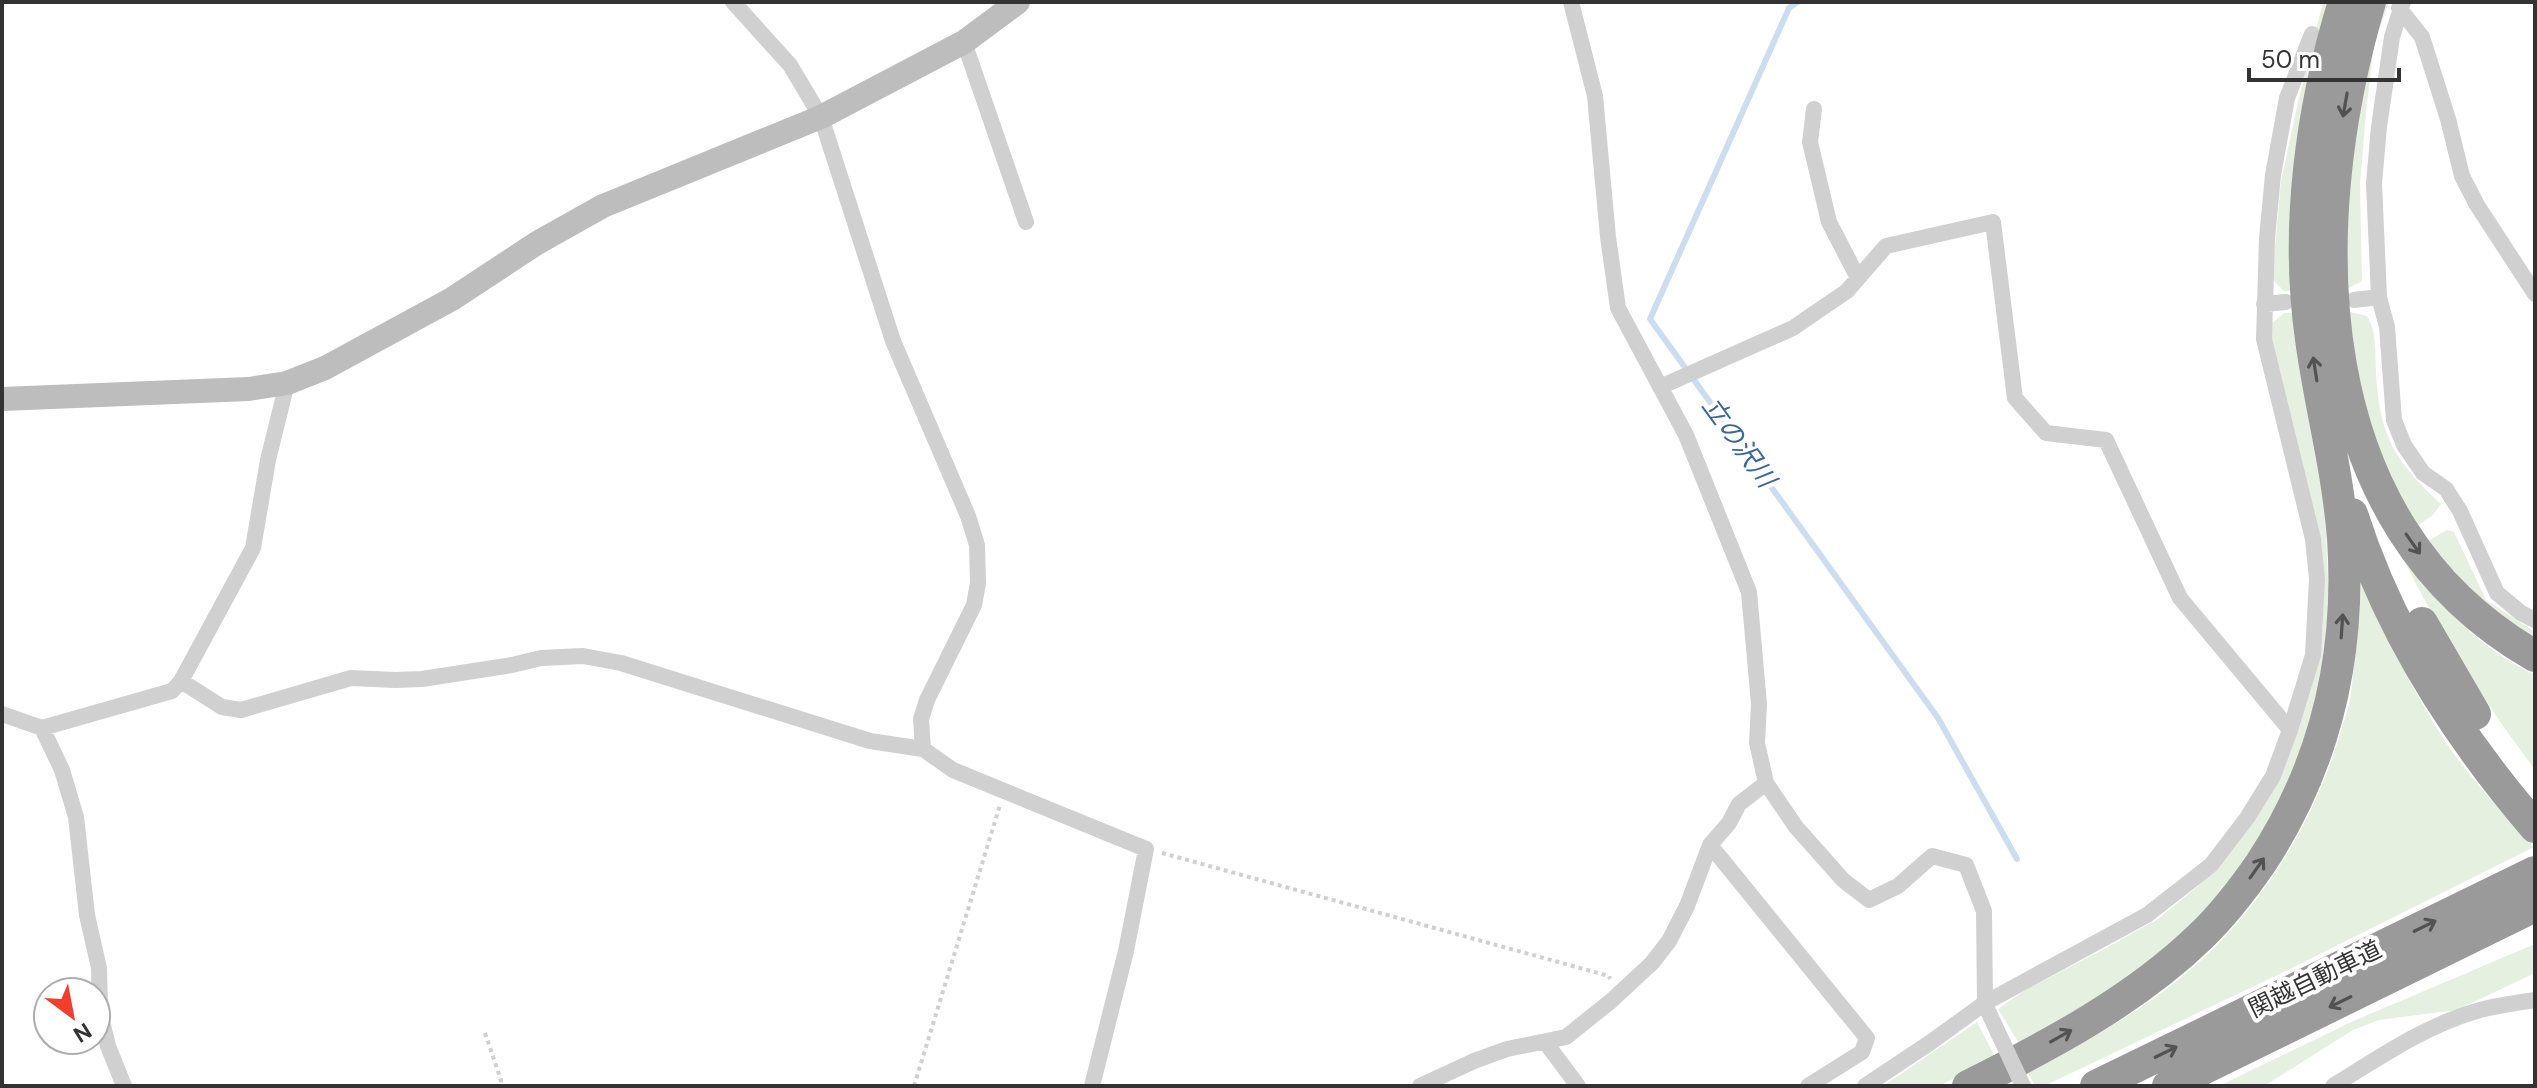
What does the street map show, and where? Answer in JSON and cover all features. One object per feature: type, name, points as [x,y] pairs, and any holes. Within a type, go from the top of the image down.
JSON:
[{"type":"highway","points":[[1968,1086],[2090,1019],[2165,968],[2201,936],[2229,907],[2279,834],[2301,795],[2316,755],[2330,712],[2338,666],[2343,607],[2343,538],[2310,336],[2306,206],[2317,113],[2344,2]]},
{"type":"highway","points":[[2391,4],[2345,102],[2336,170],[2334,315],[2348,405],[2363,478],[2408,597],[2470,708],[2535,792]]},
{"type":"highway","points":[[2348,405],[2373,476],[2424,560],[2478,617],[2535,656]]},
{"type":"highway","points":[[2328,435],[2361,542],[2426,679],[2460,731],[2535,827]]},
{"type":"highway","name":"関越自動車道","points":[[2096,1086],[2534,873]]},
{"type":"highway","name":"関越自動車道","points":[[2168,1086],[2535,906]]},
{"type":"highway","points":[[2443,952],[2535,914]]},
{"type":"street","points":[[733,2],[790,65],[821,117],[893,341],[968,516],[977,545],[978,583],[974,605],[927,700],[921,719],[923,749]]},
{"type":"street","points":[[2,399],[249,389],[287,383],[325,368],[452,299],[537,243],[603,206],[821,117],[929,63],[964,42],[1018,2]]},
{"type":"street","points":[[1571,2],[1595,96],[1618,308],[1686,435],[1749,592],[1759,704],[1757,743],[1766,783],[1796,827],[1824,859],[1843,880],[1869,900],[1898,886],[1932,856],[1966,865],[1984,911],[1987,1008],[2023,1086]]},
{"type":"street","points":[[2391,4],[2422,37],[2462,176],[2535,294]]},
{"type":"street","points":[[2391,4],[2392,37],[2374,183],[2379,297],[2387,327],[2394,420],[2404,445],[2423,473],[2446,489],[2460,511],[2497,593],[2521,613],[2535,620]]},
{"type":"street","points":[[1865,1086],[1987,1008],[2147,915],[2211,865],[2247,818],[2273,776],[2313,655],[2317,579],[2313,539],[2264,339],[2267,238],[2273,175],[2287,98],[2312,34]]},
{"type":"street","points":[[964,42],[1026,222]]},
{"type":"street","points":[[1814,109],[1810,142],[1829,222],[1858,278]]},
{"type":"street","points":[[1660,387],[1793,328],[1847,291],[1886,246],[1993,222],[2015,398],[2046,433],[2106,440],[2180,598],[2290,730]]},
{"type":"street","points":[[2354,300],[2379,297]]},
{"type":"street","points":[[2264,304],[2286,302]]},
{"type":"street","points":[[2,714],[42,728],[172,691],[181,681],[253,548],[268,460],[287,383]]},
{"type":"street","points":[[181,681],[222,707],[241,710],[351,678],[422,679],[541,658],[583,656],[621,663],[870,741],[923,749],[953,770],[1146,849],[1126,951],[1092,1086]]},
{"type":"street","points":[[42,728],[62,770],[76,817],[87,915],[99,968],[100,1013],[108,1046],[124,1086]]},
{"type":"street","points":[[1420,1086],[1507,1049],[1566,1037],[1616,997],[1652,963],[1669,941],[1687,906],[1710,845],[1729,823],[1739,804],[1766,783]]},
{"type":"street","points":[[1710,845],[1867,1038],[1862,1052],[1808,1086]]},
{"type":"street","points":[[2333,1086],[2394,1048],[2443,1023],[2481,1009],[2535,1000]]},
{"type":"street","points":[[1546,1043],[1578,1086]]},
{"type":"path","points":[[914,1086],[1004,790]]},
{"type":"path","points":[[1146,849],[1609,976],[1616,997]]},
{"type":"path","points":[[485,1033],[501,1080],[500,1086]]},
{"type":"green space","points":[[2323,2],[2329,2],[2292,291],[2284,291],[2272,279],[2281,181]]},
{"type":"green space","points":[[2383,2],[2389,2],[2374,45],[2360,185],[2362,281],[2345,290],[2345,244],[2355,117]]},
{"type":"green space","points":[[2346,311],[2367,316],[2372,329],[2381,413],[2392,445],[2411,474],[2441,504],[2433,515],[2417,526],[2393,486],[2358,389]]},
{"type":"green space","points":[[2284,313],[2295,313],[2307,409],[2325,512],[2330,622],[2310,735],[2263,839],[2196,923],[2111,990],[2019,1043],[1998,1009],[2027,989],[2158,919],[2198,886],[2245,830],[2317,666],[2323,625],[2324,569],[2318,532],[2271,340],[2272,323]]},
{"type":"green space","points":[[2447,530],[2454,532],[2486,600],[2535,632],[2535,641],[2482,603],[2428,541]]},
{"type":"green space","points":[[2401,554],[2461,623],[2494,650],[2535,675],[2535,770],[2463,665],[2430,611]]},
{"type":"green space","points":[[2355,571],[2409,681],[2447,744],[2534,847],[2286,971],[2044,1086],[2035,1086],[2028,1073],[2142,1006],[2206,956],[2256,900],[2297,837],[2328,769],[2348,708],[2354,668]]},
{"type":"green space","points":[[2535,944],[2535,973],[2457,1010],[2379,1020],[2353,1030],[2264,1086],[2219,1086],[2351,1022]]},
{"type":"green space","points":[[1977,1022],[1995,1057],[1939,1086],[1883,1086]]},
{"type":"waterway","name":"立の沢川","points":[[1797,2],[1789,8],[1650,319],[1938,718],[2017,859]]}]
